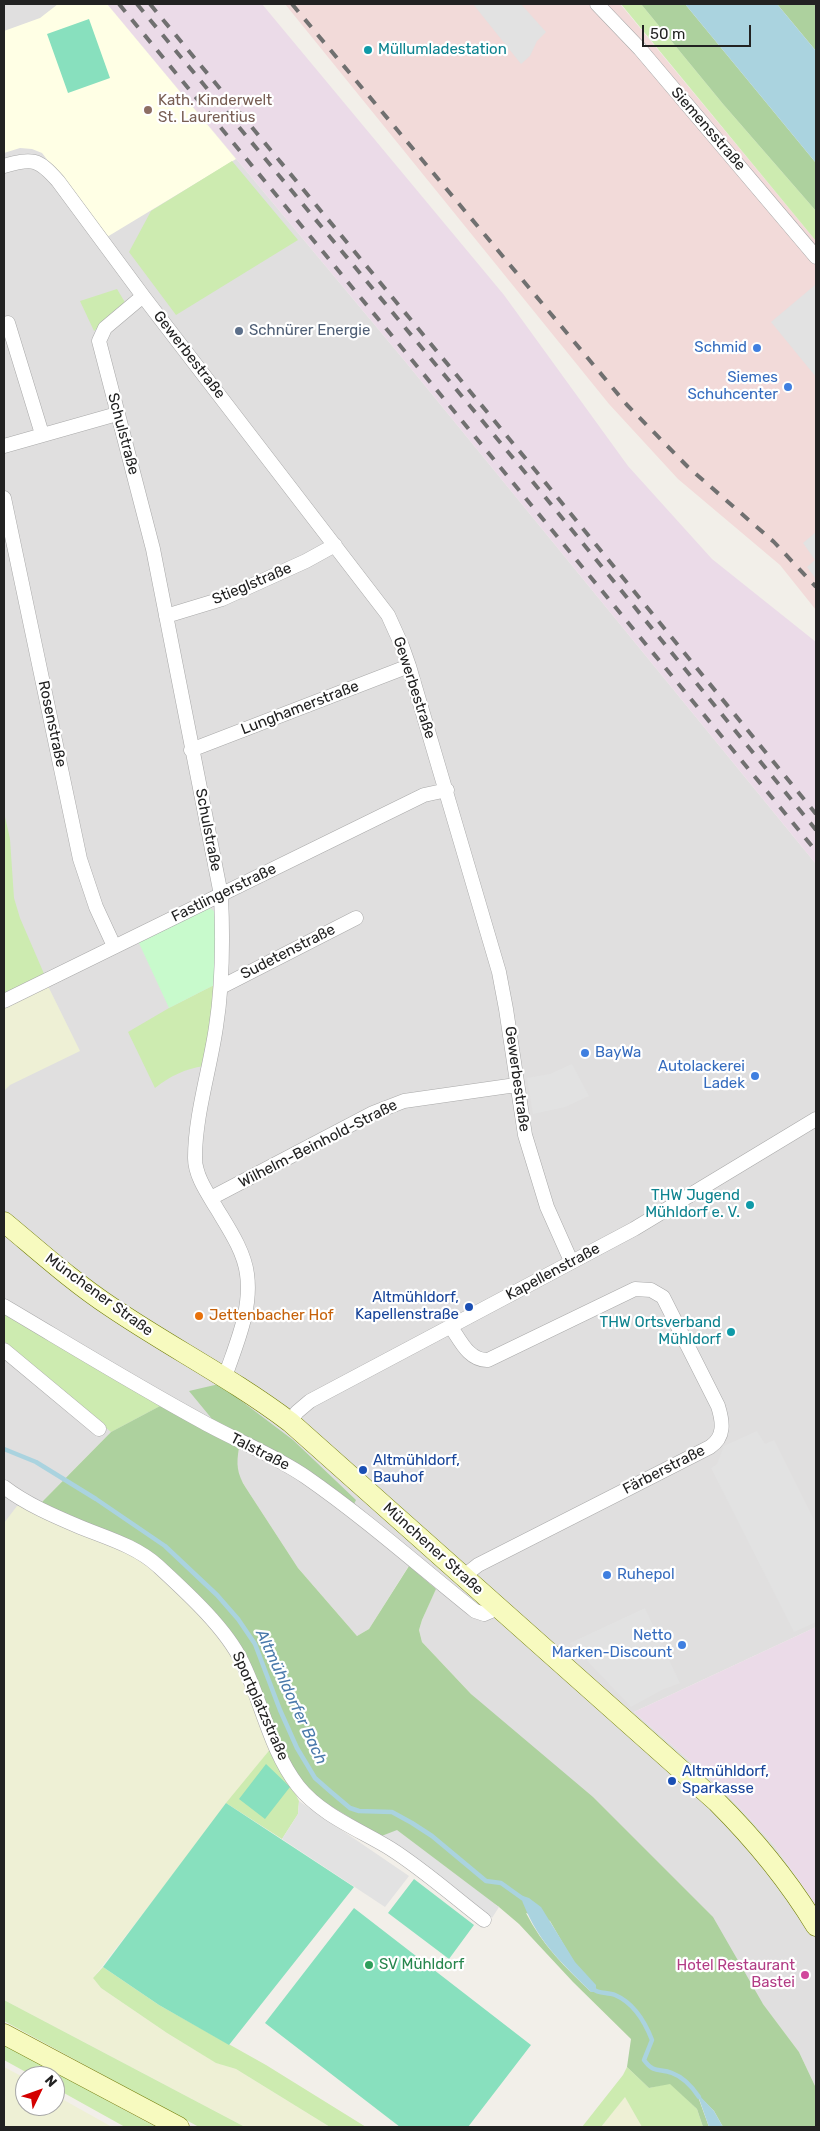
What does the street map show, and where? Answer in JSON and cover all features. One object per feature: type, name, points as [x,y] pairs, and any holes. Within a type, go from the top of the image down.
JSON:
[{"type":"street","name":"Siemensstraße","points":[[597,4],[640,49],[816,257]]},
{"type":"street","name":"Gewerbestraße","points":[[4,166],[30,160],[39,162],[58,181],[143,296],[388,615],[409,666],[499,972],[525,1135],[538,1183],[571,1261]]},
{"type":"street","name":"Schulstraße","points":[[143,296],[105,328],[99,341],[153,549],[221,895],[221,987],[195,1156],[198,1171],[235,1240],[247,1274],[246,1312],[224,1377]]},
{"type":"street","points":[[8,323],[42,434]]},
{"type":"street","points":[[4,446],[117,414]]},
{"type":"street","name":"Rosenstraße","points":[[4,498],[80,859],[96,907],[114,946]]},
{"type":"street","name":"Stieglstraße","points":[[166,616],[222,600],[306,561],[335,545]]},
{"type":"street","name":"Lunghamerstraße","points":[[192,750],[409,666]]},
{"type":"street","name":"Fastlingerstraße","points":[[4,1001],[424,795],[446,790]]},
{"type":"street","name":"Sudetenstraße","points":[[221,987],[356,918]]},
{"type":"street","name":"Wilhelm-Beinhold-Straße","points":[[211,1198],[373,1113],[404,1101],[516,1085]]},
{"type":"street","name":"Kapellenstraße","points":[[290,1422],[297,1412],[310,1400],[634,1229],[816,1119]]},
{"type":"street","name":"Münchener Straße","points":[[4,1222],[79,1285],[109,1306],[224,1377],[290,1422],[737,1822],[783,1875],[816,1926]]},
{"type":"street","name":"Färberstraße","points":[[451,1327],[470,1353],[477,1358],[488,1360],[636,1289],[651,1290],[662,1298],[723,1419],[719,1439],[710,1447],[478,1565],[464,1576]]},
{"type":"street","name":"Talstraße","points":[[4,1306],[164,1401],[306,1476],[475,1611],[484,1614],[498,1608]]},
{"type":"street","points":[[4,1350],[99,1429]]},
{"type":"street","name":"Sportplatzstraße","points":[[4,1487],[17,1497],[42,1509],[123,1544],[156,1565],[220,1629],[235,1649],[246,1670],[283,1759],[291,1775],[304,1793],[328,1812],[392,1850],[484,1920]]},
{"type":"street","points":[[4,2034],[179,2127]]},
{"type":"shaded area","points":[[4,4],[107,4],[404,360],[816,864],[816,1627],[634,1712],[722,1789],[774,1845],[816,1905],[816,2088],[799,2052],[763,2004],[422,1642],[419,1630],[436,1588],[408,1567],[369,1629],[357,1636],[298,1568],[246,1488],[239,1476],[236,1461],[239,1448],[160,1406],[111,1432],[40,1504],[4,1523]]},
{"type":"shaded area","points":[[58,4],[107,4],[236,159],[107,237],[42,153],[32,149],[20,148],[4,153],[4,31],[40,18]]},
{"type":"shaded area","points":[[107,4],[262,4],[504,295],[628,466],[712,559],[816,642],[816,864],[404,360]]},
{"type":"shaded area","points":[[285,4],[621,5],[816,241],[816,610],[780,565],[678,479],[609,404]]},
{"type":"shaded area","points":[[473,4],[521,4],[546,32],[537,41],[530,56],[521,64]]},
{"type":"shaded area","points":[[815,285],[816,287],[816,377],[771,322]]},
{"type":"shaded area","points":[[816,532],[816,579],[807,567],[815,560],[803,543]]},
{"type":"shaded area","points":[[48,986],[80,1051],[10,1085],[4,1091],[4,1007]]},
{"type":"shaded area","points":[[572,1064],[589,1096],[565,1107],[533,1114],[527,1078],[550,1074]]},
{"type":"shaded area","points":[[757,1431],[765,1444],[774,1440],[816,1524],[816,1622],[794,1632],[711,1468],[717,1464],[724,1446]]},
{"type":"shaded area","points":[[17,1506],[21,1506],[137,1558],[157,1573],[213,1629],[229,1651],[244,1678],[272,1747],[93,1978],[101,1988],[167,2033],[217,2063],[236,2069],[330,2127],[245,2127],[4,2000],[4,1523]]},
{"type":"shaded area","points":[[645,1608],[680,1683],[664,1689],[631,1707],[570,1643]]},
{"type":"shaded area","points":[[816,1627],[816,1905],[774,1845],[722,1789],[634,1712]]},
{"type":"shaded area","points":[[299,1801],[409,1876],[385,1907],[282,1839],[298,1814]]},
{"type":"shaded area","points":[[397,1830],[499,1907],[492,1918],[379,1837]]},
{"type":"shaded area","points":[[4,2067],[15,2073],[15,2116],[65,2116],[65,2101],[112,2127],[4,2127]]},
{"type":"shaded area","points":[[625,2096],[642,2127],[601,2127]]},
{"type":"green space","points":[[621,4],[641,4],[723,104],[816,211],[816,241]]},
{"type":"green space","points":[[641,4],[685,4],[816,163],[816,211],[723,104]]},
{"type":"green space","points":[[777,4],[816,4],[816,51]]},
{"type":"green space","points":[[89,19],[110,78],[68,93],[47,34]]},
{"type":"green space","points":[[232,161],[298,240],[176,315],[129,252],[151,211]]},
{"type":"green space","points":[[117,289],[126,304],[94,331],[80,301]]},
{"type":"green space","points":[[4,812],[10,839],[14,898],[20,918],[45,976],[4,995]]},
{"type":"green space","points":[[205,908],[210,908],[215,912],[216,984],[169,1008],[138,941]]},
{"type":"green space","points":[[216,984],[204,1066],[178,1074],[155,1088],[128,1032]]},
{"type":"green space","points":[[4,1313],[160,1406],[111,1432],[4,1341]]},
{"type":"green space","points":[[219,1384],[293,1440],[356,1500],[354,1504],[348,1503],[217,1425],[189,1391]]},
{"type":"green space","points":[[160,1406],[239,1448],[238,1469],[246,1488],[298,1568],[357,1636],[369,1629],[409,1566],[436,1589],[419,1630],[422,1642],[471,1694],[593,1797],[713,1917],[763,2004],[799,2052],[816,2088],[816,2127],[723,2127],[714,2111],[697,2094],[709,2127],[703,2127],[697,2109],[670,2084],[649,2088],[627,2067],[631,2039],[573,1982],[519,1924],[499,1907],[314,1796],[290,1764],[251,1669],[182,1583],[40,1504],[111,1432]],"holes":[[[526,1913],[550,1921],[591,1992],[547,1946]]]},
{"type":"green space","points":[[272,1747],[299,1801],[298,1814],[282,1839],[226,1803]]},
{"type":"green space","points":[[266,1764],[290,1787],[265,1819],[239,1799]]},
{"type":"green space","points":[[226,1803],[354,1887],[229,2045],[159,2005],[103,1967]]},
{"type":"green space","points":[[414,1879],[474,1925],[449,1959],[388,1913]]},
{"type":"green space","name":"SV Mühldorf","points":[[354,1908],[531,2045],[468,2127],[400,2127],[265,2023]]},
{"type":"green space","points":[[103,1967],[159,2005],[266,2065],[366,2127],[330,2127],[236,2069],[216,2063],[167,2033],[101,1988],[93,1978]]},
{"type":"green space","points":[[4,2000],[245,2127],[199,2127],[4,2021]]},
{"type":"green space","points":[[4,2045],[43,2066],[15,2066],[4,2060]]},
{"type":"green space","points":[[627,2067],[649,2088],[670,2083],[697,2109],[703,2127],[642,2127],[625,2097],[601,2127],[582,2127],[623,2075]]},
{"type":"green space","points":[[65,2078],[156,2127],[125,2127],[65,2094]]},
{"type":"water","points":[[685,4],[777,4],[816,51],[816,163]]},
{"type":"water","points":[[520,1895],[529,1898],[541,1907],[575,1962],[596,1985],[596,1992],[591,1992],[549,1948],[533,1924]]},
{"type":"water","points":[[697,2093],[714,2111],[723,2127],[709,2127]]},
{"type":"waterway","name":"Altmühldorfer Bach","points":[[4,1449],[36,1462],[96,1499],[165,1546],[217,1595],[238,1619],[255,1644],[280,1710],[297,1748],[315,1778],[331,1792],[350,1808],[359,1811],[392,1812],[412,1823],[432,1836],[486,1881],[501,1883],[522,1898]]},
{"type":"waterway","name":"Altmühldorfer Bach","points":[[593,1989],[622,1998],[633,2008],[646,2026],[652,2040],[644,2060],[654,2069],[680,2077],[699,2097]]},
{"type":"railway","points":[[119,4],[816,851]]},
{"type":"railway","points":[[137,4],[528,476],[816,830]]},
{"type":"railway","points":[[150,4],[816,814]]},
{"type":"railway","points":[[292,4],[627,405],[688,467],[774,542],[816,587]]},
{"type":"place","name":"Müllumladestation","points":[[368,50]]},
{"type":"place","name":"Kath. Kinderwelt St. Laurentius","points":[[148,110]]},
{"type":"place","name":"Schnürer Energie","points":[[239,331]]},
{"type":"place","name":"Schmid","points":[[757,348]]},
{"type":"place","name":"Siemes Schuhcenter","points":[[788,387]]},
{"type":"place","name":"BayWa","points":[[585,1053]]},
{"type":"place","name":"Autolackerei Ladek","points":[[755,1076]]},
{"type":"place","name":"THW Jugend Mühldorf e. V.","points":[[750,1205]]},
{"type":"place","name":"Altmühldorf, Kapellenstraße","points":[[469,1307]]},
{"type":"place","name":"Jettenbacher Hof","points":[[199,1316]]},
{"type":"place","name":"THW Ortsverband Mühldorf","points":[[731,1332]]},
{"type":"place","name":"Altmühldorf, Bauhof","points":[[363,1470]]},
{"type":"place","name":"Ruhepol","points":[[607,1575]]},
{"type":"place","name":"Netto Marken-Discount","points":[[682,1645]]},
{"type":"place","name":"Altmühldorf, Sparkasse","points":[[672,1781]]},
{"type":"place","name":"SV Mühldorf","points":[[369,1965]]},
{"type":"place","name":"Hotel Restaurant Bastei","points":[[805,1975]]}]
